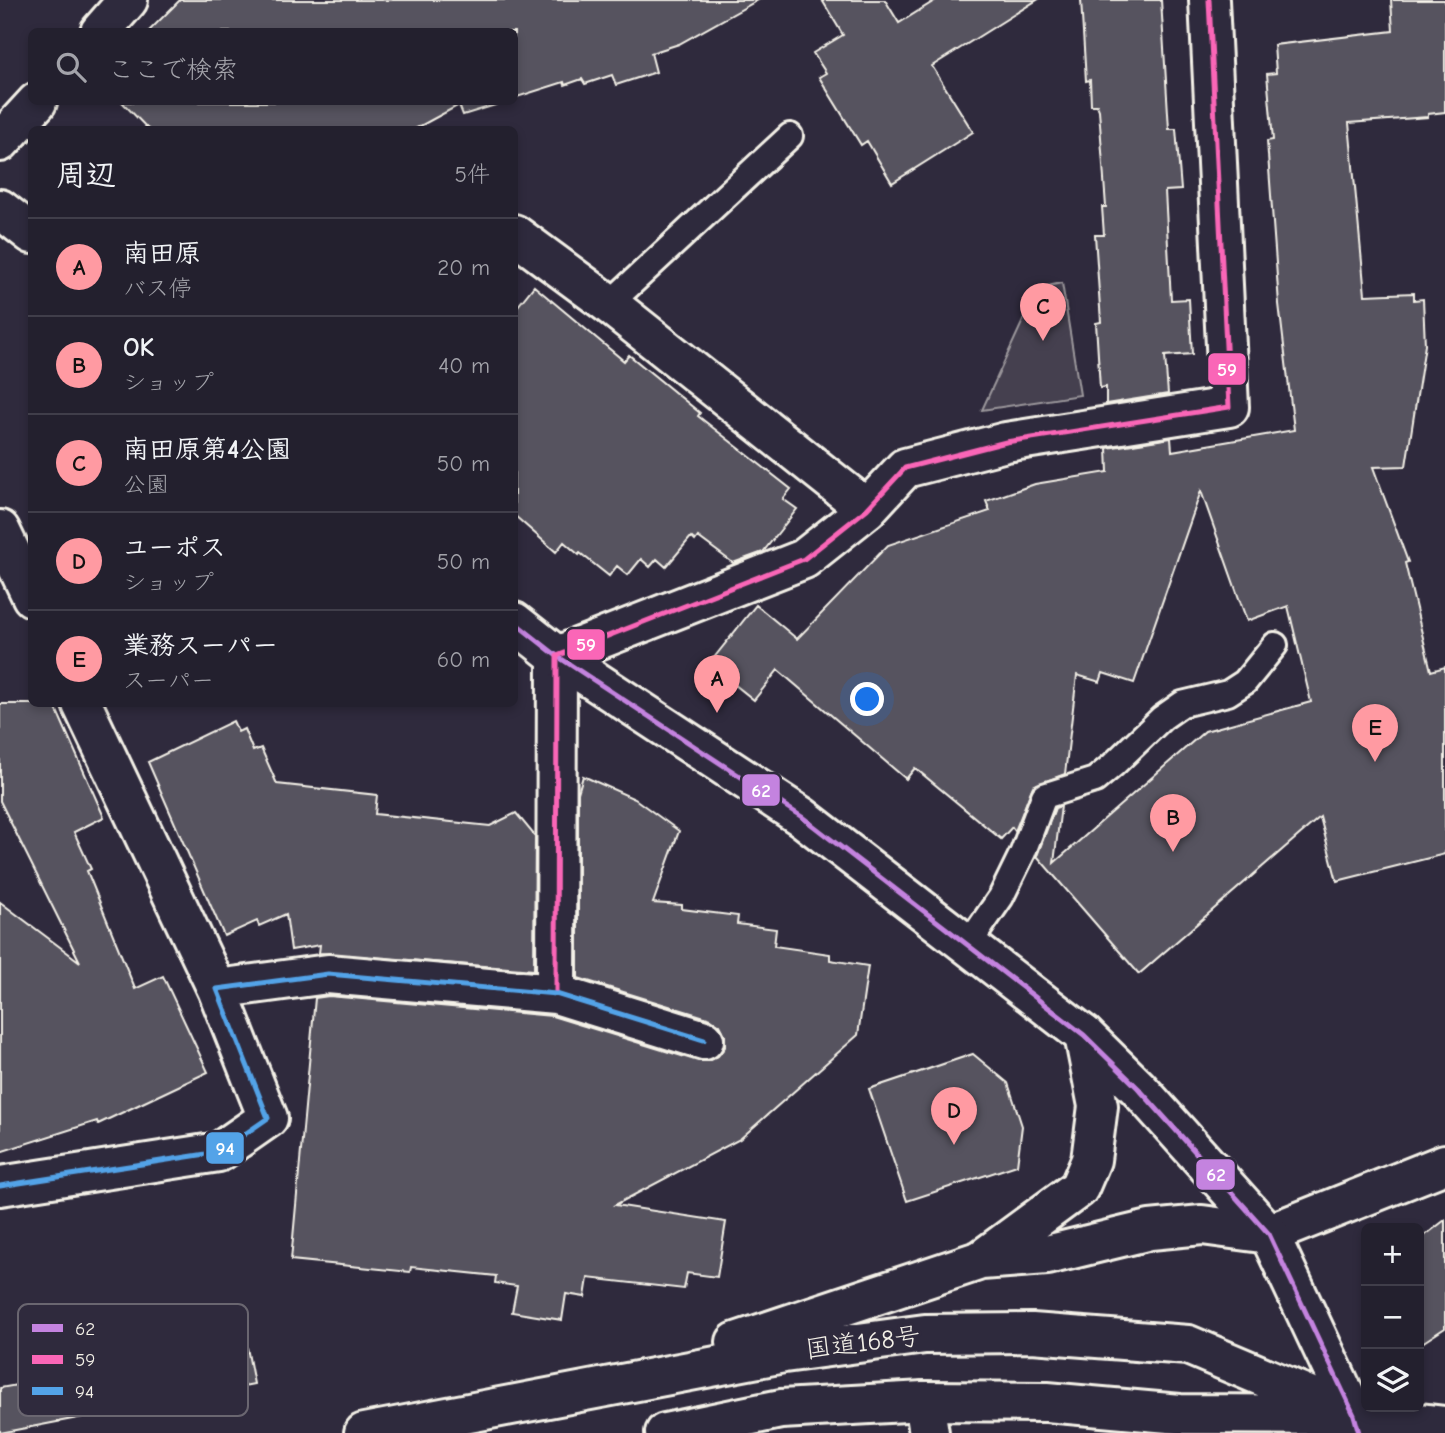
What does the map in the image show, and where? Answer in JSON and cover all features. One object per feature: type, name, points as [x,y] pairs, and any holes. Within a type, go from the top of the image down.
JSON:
[{"type":"main road","points":[[104,28],[128,0]]},
{"type":"main road","points":[[557,656],[804,559],[867,509],[905,468],[1006,442],[1230,407],[1209,0]]},
{"type":"main road","points":[[0,142],[34,105]]},
{"type":"main road","points":[[0,209],[28,231]]},
{"type":"main road","points":[[518,237],[610,304],[867,509]]},
{"type":"main road","points":[[0,530],[28,589]]},
{"type":"main road","points":[[518,625],[557,656],[802,817],[1084,1035],[1139,1088],[1269,1234],[1357,1424]]},
{"type":"main road","points":[[556,994],[557,656]]},
{"type":"main road","points":[[0,1186],[219,1152],[268,1118],[217,989],[83,707]]},
{"type":"main road","points":[[217,989],[328,974],[556,994],[704,1040]]},
{"type":"main road","points":[[981,1260],[1079,1188],[1091,1160],[1098,1106],[1084,1035]]},
{"type":"main road","points":[[601,1387],[981,1260],[1046,1255],[1150,1230],[1202,1225],[1269,1234],[1445,1164]]},
{"type":"main road","name":"国道168号","points":[[364,1433],[784,1353],[925,1334],[1032,1334],[1188,1345],[1357,1424]]},
{"type":"main road","name":"国道168号","points":[[665,1433],[781,1409],[926,1417],[1047,1402],[1180,1414],[1445,1426]]},
{"type":"lane","points":[[610,304],[790,136]]},
{"type":"lane","points":[[968,945],[1001,897],[1023,852],[1044,796],[1095,780],[1162,718],[1182,704],[1228,693],[1245,682],[1275,645]]},
{"type":"shaded area","points":[[1062,283],[1080,395],[982,410],[1038,288]]},
{"type":"building","points":[[180,0],[758,0],[679,44],[651,53],[656,72],[616,85],[612,75],[585,84],[582,79],[565,85],[564,82],[518,97],[518,28],[152,28]]},
{"type":"building","points":[[822,0],[885,0],[899,23],[936,0],[1037,0],[932,66],[973,132],[892,183],[867,141],[861,145],[819,77],[826,73],[813,53],[843,35]]},
{"type":"building","points":[[1081,0],[1161,0],[1169,129],[1176,129],[1181,190],[1165,191],[1171,300],[1189,299],[1192,354],[1165,356],[1168,394],[1106,404],[1106,387],[1100,388],[1096,323],[1101,322],[1095,235],[1104,235],[1102,207],[1106,207],[1099,110],[1097,105],[1091,105],[1090,80],[1086,81]]},
{"type":"building","points":[[1391,0],[1445,0],[1445,112],[1428,114],[1428,117],[1349,123],[1365,295],[1414,293],[1414,300],[1423,299],[1425,345],[1406,466],[1373,467],[1408,562],[1405,563],[1431,671],[1445,667],[1445,854],[1337,881],[1320,817],[1139,974],[1037,856],[1055,808],[1061,806],[1054,863],[1205,731],[1311,702],[1288,606],[1247,621],[1201,491],[1134,683],[1103,673],[1100,682],[1077,675],[1065,774],[1033,786],[1015,831],[1012,827],[1001,839],[915,768],[906,779],[778,670],[754,700],[709,664],[756,605],[797,639],[888,545],[990,511],[986,501],[1035,484],[1108,472],[1107,448],[1171,438],[1172,451],[1294,430],[1279,304],[1267,141],[1273,140],[1267,74],[1276,73],[1274,45],[1393,31]]},
{"type":"building","points":[[125,105],[459,105],[420,126],[145,126]]},
{"type":"building","points":[[459,105],[495,105],[463,115]]},
{"type":"building","points":[[534,286],[624,361],[629,355],[700,413],[698,416],[791,489],[783,499],[797,509],[763,552],[733,563],[698,537],[695,541],[691,537],[666,567],[657,559],[650,567],[641,559],[628,575],[617,566],[609,576],[564,542],[556,552],[518,519],[518,306]]},
{"type":"building","points":[[0,704],[55,707],[104,817],[74,832],[91,869],[87,871],[135,989],[163,976],[208,1072],[98,1124],[97,1121],[0,1152],[0,902],[80,962],[0,801]]},
{"type":"building","points":[[233,721],[238,732],[244,729],[253,751],[261,748],[277,784],[377,795],[375,814],[490,826],[516,813],[535,836],[534,970],[319,953],[320,945],[291,950],[286,914],[259,926],[257,921],[224,936],[148,762]]},
{"type":"building","points":[[583,776],[635,799],[679,831],[653,903],[682,905],[682,909],[738,916],[737,924],[776,929],[774,946],[830,954],[830,960],[868,966],[858,1035],[740,1139],[615,1205],[726,1222],[717,1277],[687,1273],[684,1289],[588,1278],[585,1297],[566,1294],[562,1320],[512,1312],[517,1286],[495,1283],[496,1276],[411,1267],[410,1272],[291,1260],[315,998],[329,996],[552,1016],[698,1061],[709,1061],[718,1056],[725,1047],[725,1035],[720,1025],[711,1019],[578,978],[578,793]]},
{"type":"building","points":[[973,1054],[1008,1083],[1022,1126],[1017,1165],[907,1201],[869,1089]]},
{"type":"building","points":[[1445,1220],[1445,1328],[1424,1342],[1424,1286],[1424,1236]]},
{"type":"building","points":[[248,1353],[254,1384],[248,1385]]},
{"type":"building","points":[[18,1385],[18,1416],[88,1416],[0,1433],[0,1388]]},
{"type":"transit line","name":"59","points":[[556,994],[557,656],[804,559],[867,509],[905,468],[1006,442],[1229,407],[1209,0]]},
{"type":"transit line","name":"62","points":[[518,625],[557,656],[802,817],[1084,1035],[1138,1088],[1269,1234],[1354,1415],[1359,1433]]},
{"type":"transit line","name":"94","points":[[0,1186],[219,1152],[268,1118],[217,989],[328,974],[556,994],[704,1040]]},
{"type":"place","name":"南田原第4公園","points":[[1043,341]]},
{"type":"place","name":"南田原","points":[[717,713]]},
{"type":"place","name":"業務スーパー","points":[[1375,762]]},
{"type":"place","name":"OK","points":[[1173,852]]},
{"type":"place","name":"ユーポス","points":[[954,1145]]}]
